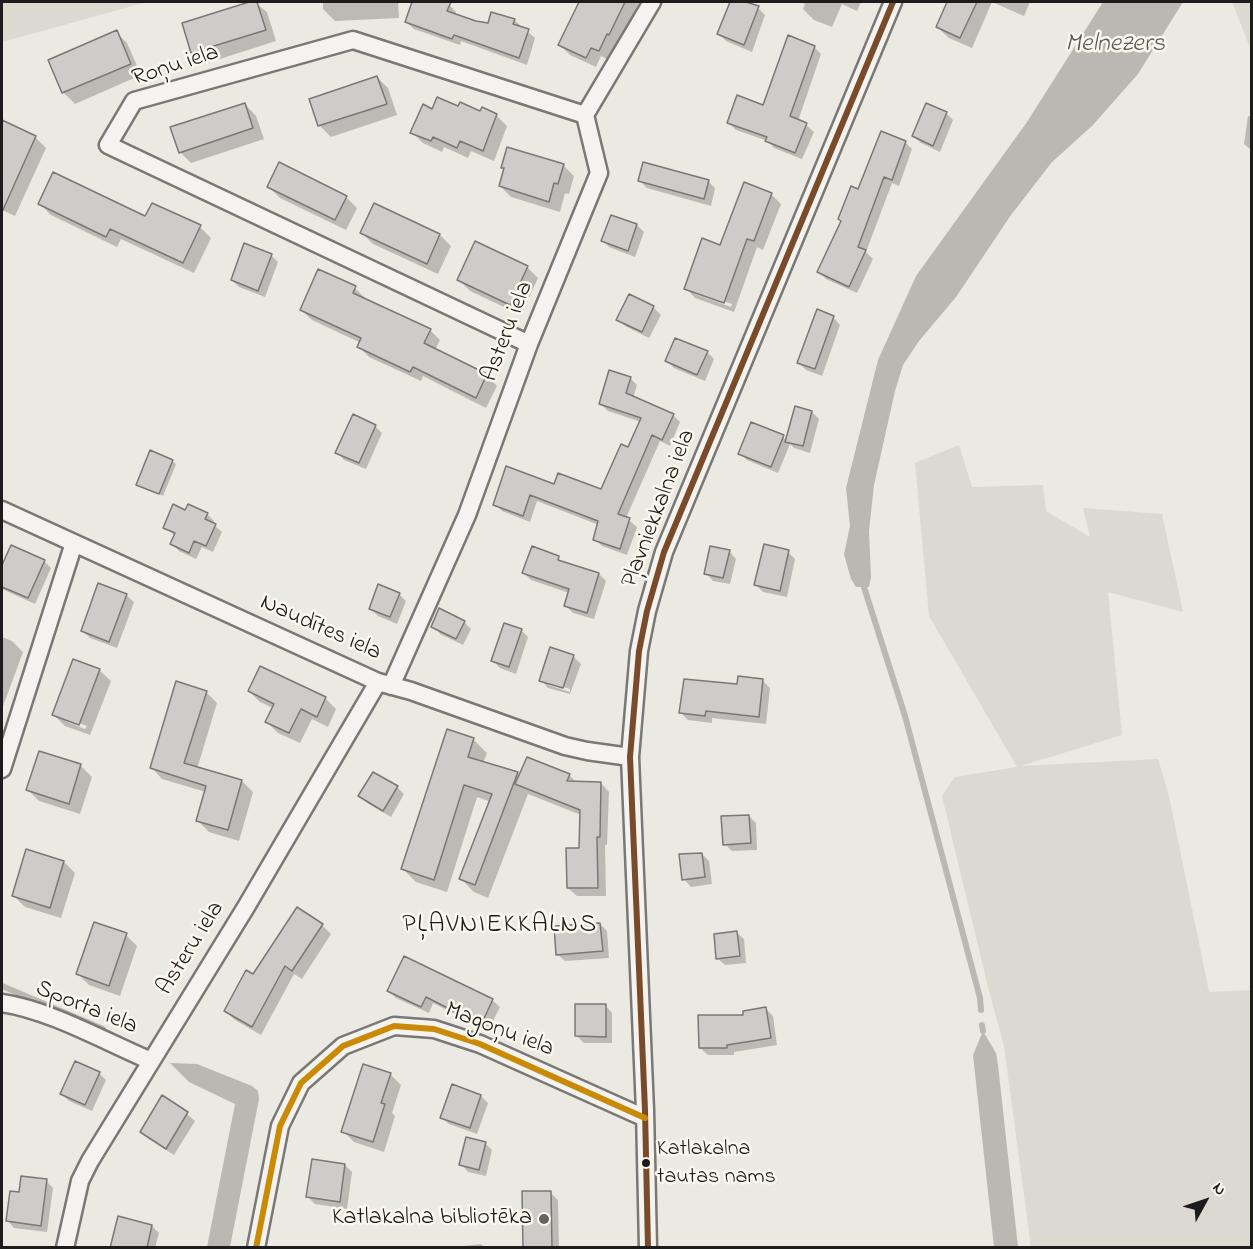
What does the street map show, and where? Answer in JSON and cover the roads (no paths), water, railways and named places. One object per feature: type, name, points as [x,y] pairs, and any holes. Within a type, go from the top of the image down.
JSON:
[{"type":"street","points":[[585,116],[652,2]]},
{"type":"street","name":"Pļavniekkalna iela","points":[[648,1248],[630,757],[639,651],[647,611],[664,552],[893,2]]},
{"type":"street","name":"Roņu iela","points":[[529,344],[108,145],[134,101],[354,40],[585,116]]},
{"type":"street","name":"Asteru iela","points":[[65,1248],[80,1181],[151,1061],[384,684],[467,515],[529,344],[599,173],[585,116]]},
{"type":"street","name":"Naudītes iela","points":[[2,510],[384,684],[565,746],[630,757]]},
{"type":"street","points":[[2,769],[74,543]]},
{"type":"street","name":"Sporta iela","points":[[2,1004],[12,1005],[57,1020],[151,1061]]},
{"type":"street","name":"Magoņu iela","points":[[256,1248],[280,1126],[301,1083],[343,1046],[394,1026],[434,1029],[480,1044],[645,1118]]},
{"type":"water","name":"Melnezers","points":[[1103,2],[1183,2],[1138,74],[1092,126],[1052,162],[1011,215],[956,297],[919,341],[903,365],[874,485],[869,531],[871,577],[869,587],[856,587],[851,579],[844,554],[850,526],[846,488],[878,360],[916,276],[1027,122]]},
{"type":"water","points":[[983,1031],[996,1053],[998,1065],[1018,1247],[994,1247],[973,1055]]},
{"type":"water","points":[[170,1063],[197,1064],[252,1086],[258,1091],[259,1099],[230,1247],[207,1247],[235,1104],[189,1082]]},
{"type":"waterway","points":[[864,587],[905,716],[980,998],[981,1010]]},
{"type":"waterway","points":[[2,986],[103,1029]]},
{"type":"waterway","points":[[982,1025],[983,1031]]},
{"type":"place","name":"Katlakalna tautas nams","points":[[646,1163]]},
{"type":"place","name":"Katlakalna bibliotēka","points":[[544,1219]]},
{"type":"district","name":"PĻAVNIEKKALNS","points":[[500,927]]}]
